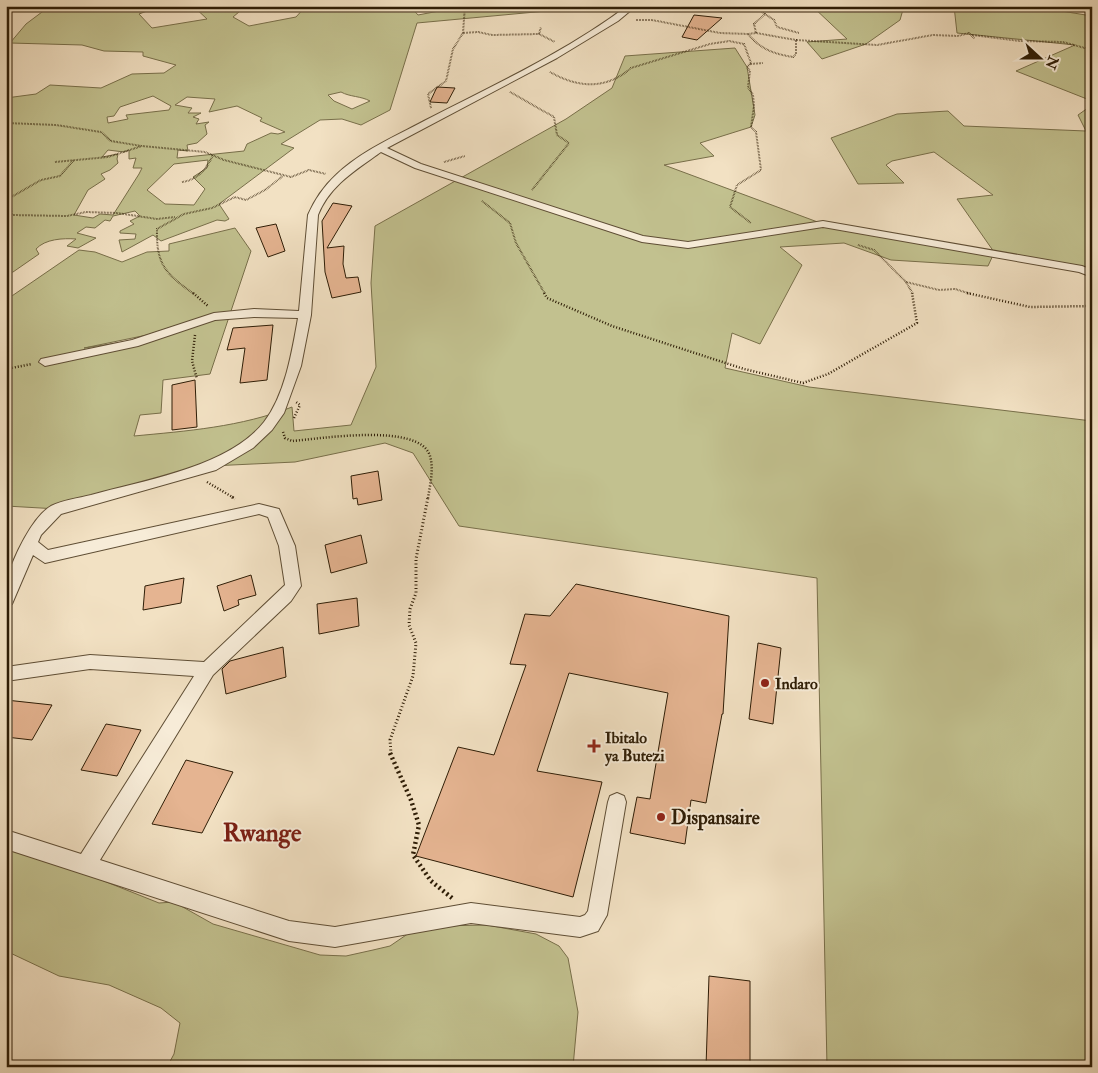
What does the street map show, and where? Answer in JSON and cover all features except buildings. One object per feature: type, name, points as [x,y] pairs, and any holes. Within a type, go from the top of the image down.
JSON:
[{"type":"street","points":[[6,598],[35,532],[58,509],[211,466],[248,445],[267,428],[277,413],[295,366],[305,315],[313,215],[318,203],[339,176],[380,148],[571,47],[632,6]]},
{"type":"street","points":[[380,148],[418,166],[642,239],[688,245],[822,224],[1082,269],[1092,274]]},
{"type":"street","points":[[45,362],[134,343],[214,317],[254,313],[305,315]]},
{"type":"street","points":[[29,543],[45,557],[259,509],[274,513],[287,546],[293,586],[285,596],[207,670],[86,864]]},
{"type":"street","points":[[6,674],[90,662],[207,670]]},
{"type":"street","points":[[6,839],[289,931],[321,936],[335,937],[470,913],[580,926],[592,924],[597,915],[617,802]]},
{"type":"path","points":[[434,118],[428,94],[446,81],[453,49],[463,33],[465,6]]},
{"type":"path","points":[[681,6],[683,12],[696,10],[700,6]]},
{"type":"path","points":[[755,6],[774,20],[777,26],[799,33]]},
{"type":"path","points":[[756,33],[754,24],[764,14]]},
{"type":"path","points":[[615,19],[652,20],[720,33],[756,33],[796,40],[877,45],[934,35],[958,36],[969,33],[971,35],[1020,41],[1063,42],[1092,50]]},
{"type":"path","points":[[539,34],[541,27]]},
{"type":"path","points":[[463,33],[478,32],[492,35],[539,34],[571,47]]},
{"type":"path","points":[[748,34],[754,43],[776,56],[793,58],[796,54],[796,40]]},
{"type":"path","points":[[971,35],[975,39]]},
{"type":"path","points":[[534,66],[544,69],[565,82],[606,85],[622,78],[631,68],[729,40],[744,44],[751,62],[747,67],[750,71],[748,87],[751,90],[755,115],[750,127],[756,132],[761,170],[737,185],[730,208],[764,232]]},
{"type":"path","points":[[750,64],[764,62]]},
{"type":"path","points":[[498,85],[554,116],[557,135],[569,143],[524,201]]},
{"type":"path","points":[[6,124],[56,125],[101,132],[111,141],[205,152],[291,177],[309,170],[339,176]]},
{"type":"path","points":[[55,162],[108,156],[142,146]]},
{"type":"path","points":[[182,182],[190,181],[207,168],[212,155]]},
{"type":"path","points":[[6,200],[41,180],[60,176],[74,160]]},
{"type":"path","points":[[214,317],[204,301],[164,272],[156,248],[157,229],[184,214],[212,208],[235,198],[246,200],[265,190],[284,175]]},
{"type":"path","points":[[475,198],[484,202],[510,223],[516,243],[547,298],[612,326],[679,346],[744,369],[803,383],[828,374],[917,323],[913,295],[906,282],[874,250],[853,243]]},
{"type":"path","points":[[6,206],[11,208],[12,215],[67,216],[86,212],[118,213],[157,219],[178,217]]},
{"type":"path","points":[[906,282],[939,290],[955,289],[984,298],[1030,307],[1092,306]]},
{"type":"path","points":[[196,322],[192,361],[197,379]]},
{"type":"path","points":[[6,369],[45,362]]},
{"type":"path","points":[[282,398],[292,398],[300,406],[291,423]]},
{"type":"path","points":[[284,427],[282,433],[285,438],[292,441],[357,435],[397,435],[408,438],[422,446],[430,455],[431,476],[427,506],[416,559],[416,593],[410,609],[408,625],[416,643],[413,676],[390,740],[390,752],[411,800],[419,825],[413,855],[431,881],[470,913]]},
{"type":"path","points":[[191,471],[230,497],[259,509]]},
{"type":"shaded area","points":[[50,6],[152,6],[155,8],[139,14],[152,28],[207,19],[193,6],[246,6],[233,17],[249,26],[296,17],[306,6],[410,6],[418,15],[439,11],[439,6],[561,6],[557,10],[417,23],[390,110],[361,125],[342,119],[320,120],[281,144],[294,148],[219,204],[229,219],[225,221],[217,220],[161,241],[153,235],[122,252],[119,240],[135,239],[136,234],[120,233],[120,231],[134,224],[130,221],[140,216],[135,211],[113,216],[110,221],[105,220],[95,228],[86,227],[77,233],[96,238],[78,248],[67,246],[76,239],[49,241],[36,249],[39,254],[13,272],[6,274],[6,98],[36,94],[50,85],[101,88],[132,74],[164,73],[176,65],[143,56],[143,52],[104,51],[82,45],[10,43],[26,24]],"holes":[[[341,92],[370,101],[352,109],[334,101],[328,95]],[[153,96],[171,106],[169,110],[126,115],[128,119],[108,123],[107,117],[114,116],[120,107]],[[187,97],[215,99],[209,112],[237,106],[262,118],[260,121],[285,132],[271,133],[247,144],[244,151],[177,158],[178,150],[188,151],[187,145],[197,143],[207,134],[205,125],[209,122],[196,124],[199,119],[193,117],[201,113],[188,113],[192,108],[175,105]],[[108,150],[124,152],[129,150],[129,159],[136,158],[133,168],[142,168],[113,215],[100,214],[93,218],[74,215],[88,190],[105,179],[101,174],[110,170],[118,163],[118,154],[102,157]],[[208,160],[207,168],[193,177],[205,189],[194,205],[165,204],[147,190],[174,164]]]},
{"type":"shaded area","points":[[812,6],[904,6],[900,20],[866,44],[822,59],[807,42],[847,39]]},
{"type":"shaded area","points":[[954,6],[1075,6],[1055,10],[1092,16],[1092,101],[1016,71],[1075,45],[957,33]]},
{"type":"shaded area","points":[[735,48],[747,67],[755,115],[751,127],[700,143],[714,156],[664,165],[823,224],[994,252],[957,199],[993,195],[934,152],[892,161],[886,165],[904,183],[858,184],[831,138],[897,114],[948,111],[964,126],[1086,131],[1078,115],[1092,105],[1092,257],[1084,269],[994,253],[988,266],[891,260],[844,243],[780,247],[802,265],[760,344],[732,333],[725,368],[809,387],[1092,421],[1092,1067],[827,1067],[817,578],[459,526],[413,453],[385,443],[295,462],[211,466],[58,509],[6,506],[6,300],[79,250],[95,252],[122,262],[147,252],[169,251],[169,244],[235,228],[251,251],[210,374],[163,380],[161,413],[140,415],[134,436],[234,424],[292,407],[294,431],[351,425],[376,367],[371,283],[375,226],[566,119],[612,88],[625,56]],"holes":[[[193,320],[149,338],[84,348],[147,335]]]},
{"type":"shaded area","points":[[6,846],[54,861],[159,903],[174,902],[213,924],[320,955],[346,956],[390,946],[412,931],[437,926],[487,925],[536,934],[559,946],[568,958],[578,1012],[573,1067],[167,1067],[174,1054],[180,1023],[161,1008],[109,985],[59,976],[6,951]]},
{"type":"place","name":"Indaro","points":[[765,683]]},
{"type":"place","name":"Ibitalo ya Butezi","points":[[594,746]]},
{"type":"place","name":"Dispansaire","points":[[661,817]]},
{"type":"district","name":"Rwange","points":[[262,832]]}]
